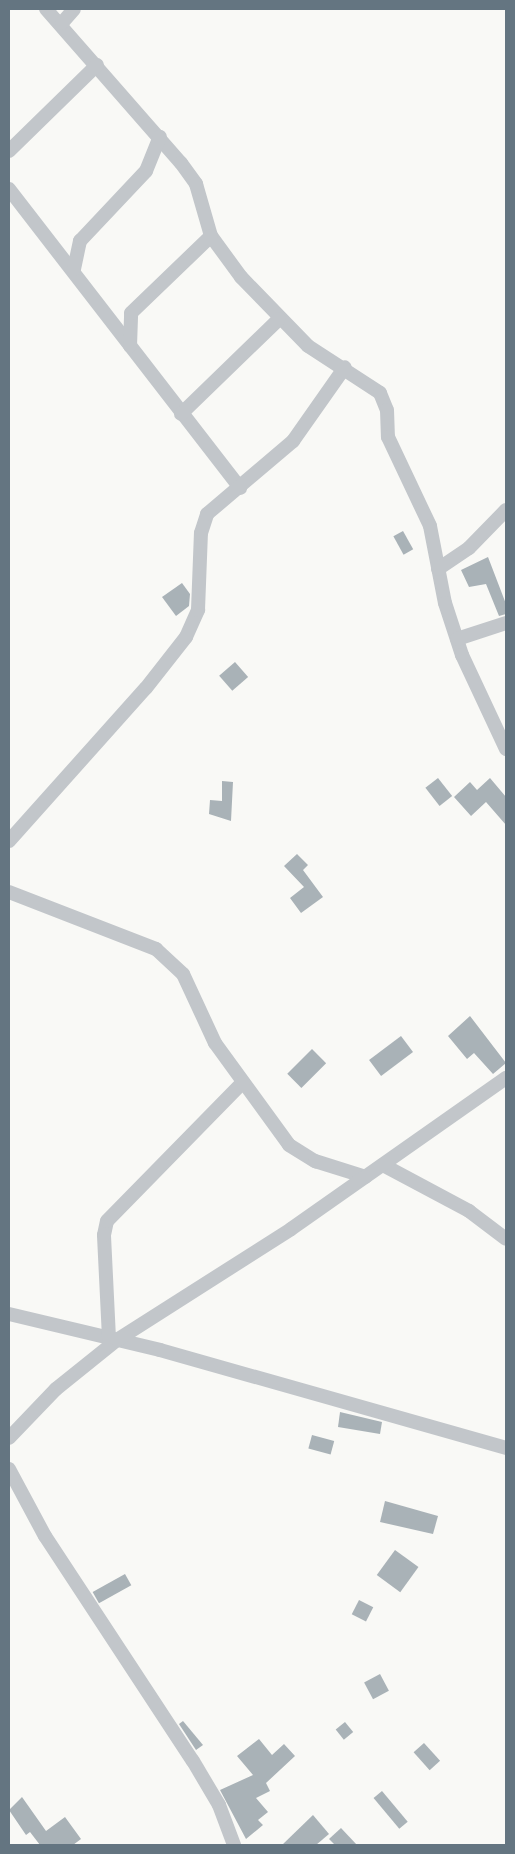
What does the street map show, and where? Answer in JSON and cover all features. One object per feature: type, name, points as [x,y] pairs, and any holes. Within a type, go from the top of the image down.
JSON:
[{"type":"street","points":[[46,9],[62,24],[160,137],[196,184],[211,236],[279,320],[326,360],[345,367],[380,393],[387,410],[388,437],[430,526],[438,569],[456,638],[506,748]]},
{"type":"street","points":[[62,24],[74,9]]},
{"type":"street","points":[[9,151],[97,66]]},
{"type":"street","points":[[74,269],[80,241],[146,171],[160,137]]},
{"type":"street","points":[[9,190],[74,269],[181,414],[240,488]]},
{"type":"street","points":[[130,346],[132,312],[211,236]]},
{"type":"street","points":[[181,414],[279,320]]},
{"type":"street","points":[[9,841],[146,688],[186,637],[198,610],[201,533],[207,514],[240,488],[293,441],[345,367]]},
{"type":"street","points":[[438,569],[469,548],[506,510]]},
{"type":"street","points":[[456,638],[506,623]]},
{"type":"street","points":[[9,892],[156,950],[183,974],[215,1043],[289,1145],[315,1161],[366,1177]]},
{"type":"street","points":[[9,1438],[56,1390],[113,1339],[366,1177],[506,1078]]},
{"type":"street","points":[[113,1339],[104,1235],[107,1221],[242,1082]]},
{"type":"street","points":[[383,1165],[469,1211],[506,1239]]},
{"type":"street","points":[[9,1314],[113,1339],[506,1448]]},
{"type":"street","points":[[9,1469],[45,1536],[193,1761],[234,1845]]},
{"type":"building","points":[[403,531],[413,549],[404,555],[393,536]]},
{"type":"building","points":[[488,557],[506,604],[506,614],[499,616],[486,584],[469,587],[461,570]]},
{"type":"building","points":[[182,583],[190,594],[189,606],[176,616],[162,597]]},
{"type":"building","points":[[235,662],[248,677],[232,691],[219,676]]},
{"type":"building","points":[[438,778],[452,796],[440,806],[425,788]]},
{"type":"building","points":[[490,778],[506,797],[506,825],[486,802],[471,816],[454,797],[470,782],[477,790]]},
{"type":"building","points":[[222,781],[233,782],[231,821],[209,814],[210,800],[222,801]]},
{"type":"building","points":[[297,854],[308,865],[303,870],[323,897],[301,913],[290,898],[304,887],[284,866]]},
{"type":"building","points":[[470,1016],[506,1063],[493,1074],[474,1053],[467,1059],[448,1036]]},
{"type":"building","points":[[401,1036],[413,1052],[381,1076],[369,1060]]},
{"type":"building","points":[[312,1049],[326,1063],[301,1088],[287,1074]]},
{"type":"building","points":[[340,1412],[382,1422],[380,1434],[338,1427]]},
{"type":"building","points":[[312,1435],[334,1441],[331,1454],[308,1449]]},
{"type":"building","points":[[385,1501],[438,1516],[433,1534],[380,1522]]},
{"type":"building","points":[[395,1550],[418,1567],[400,1592],[377,1575]]},
{"type":"building","points":[[125,1574],[131,1585],[99,1603],[93,1592]]},
{"type":"building","points":[[359,1600],[373,1607],[366,1622],[352,1614]]},
{"type":"building","points":[[380,1674],[389,1691],[373,1699],[364,1682]]},
{"type":"building","points":[[183,1721],[203,1745],[196,1750],[179,1724]]},
{"type":"building","points":[[345,1722],[353,1732],[344,1740],[336,1730]]},
{"type":"building","points":[[259,1739],[272,1755],[284,1744],[295,1756],[266,1783],[270,1791],[256,1798],[268,1812],[258,1820],[263,1825],[246,1839],[220,1790],[253,1775],[237,1756]]},
{"type":"building","points":[[424,1743],[440,1761],[430,1770],[414,1752]]},
{"type":"building","points":[[382,1791],[408,1822],[399,1829],[374,1798]]},
{"type":"building","points":[[22,1797],[46,1831],[65,1817],[81,1839],[73,1845],[40,1845],[30,1832],[26,1835],[9,1810]]},
{"type":"building","points":[[313,1815],[329,1834],[316,1845],[282,1845]]},
{"type":"building","points":[[341,1828],[357,1845],[335,1845],[329,1839]]}]
